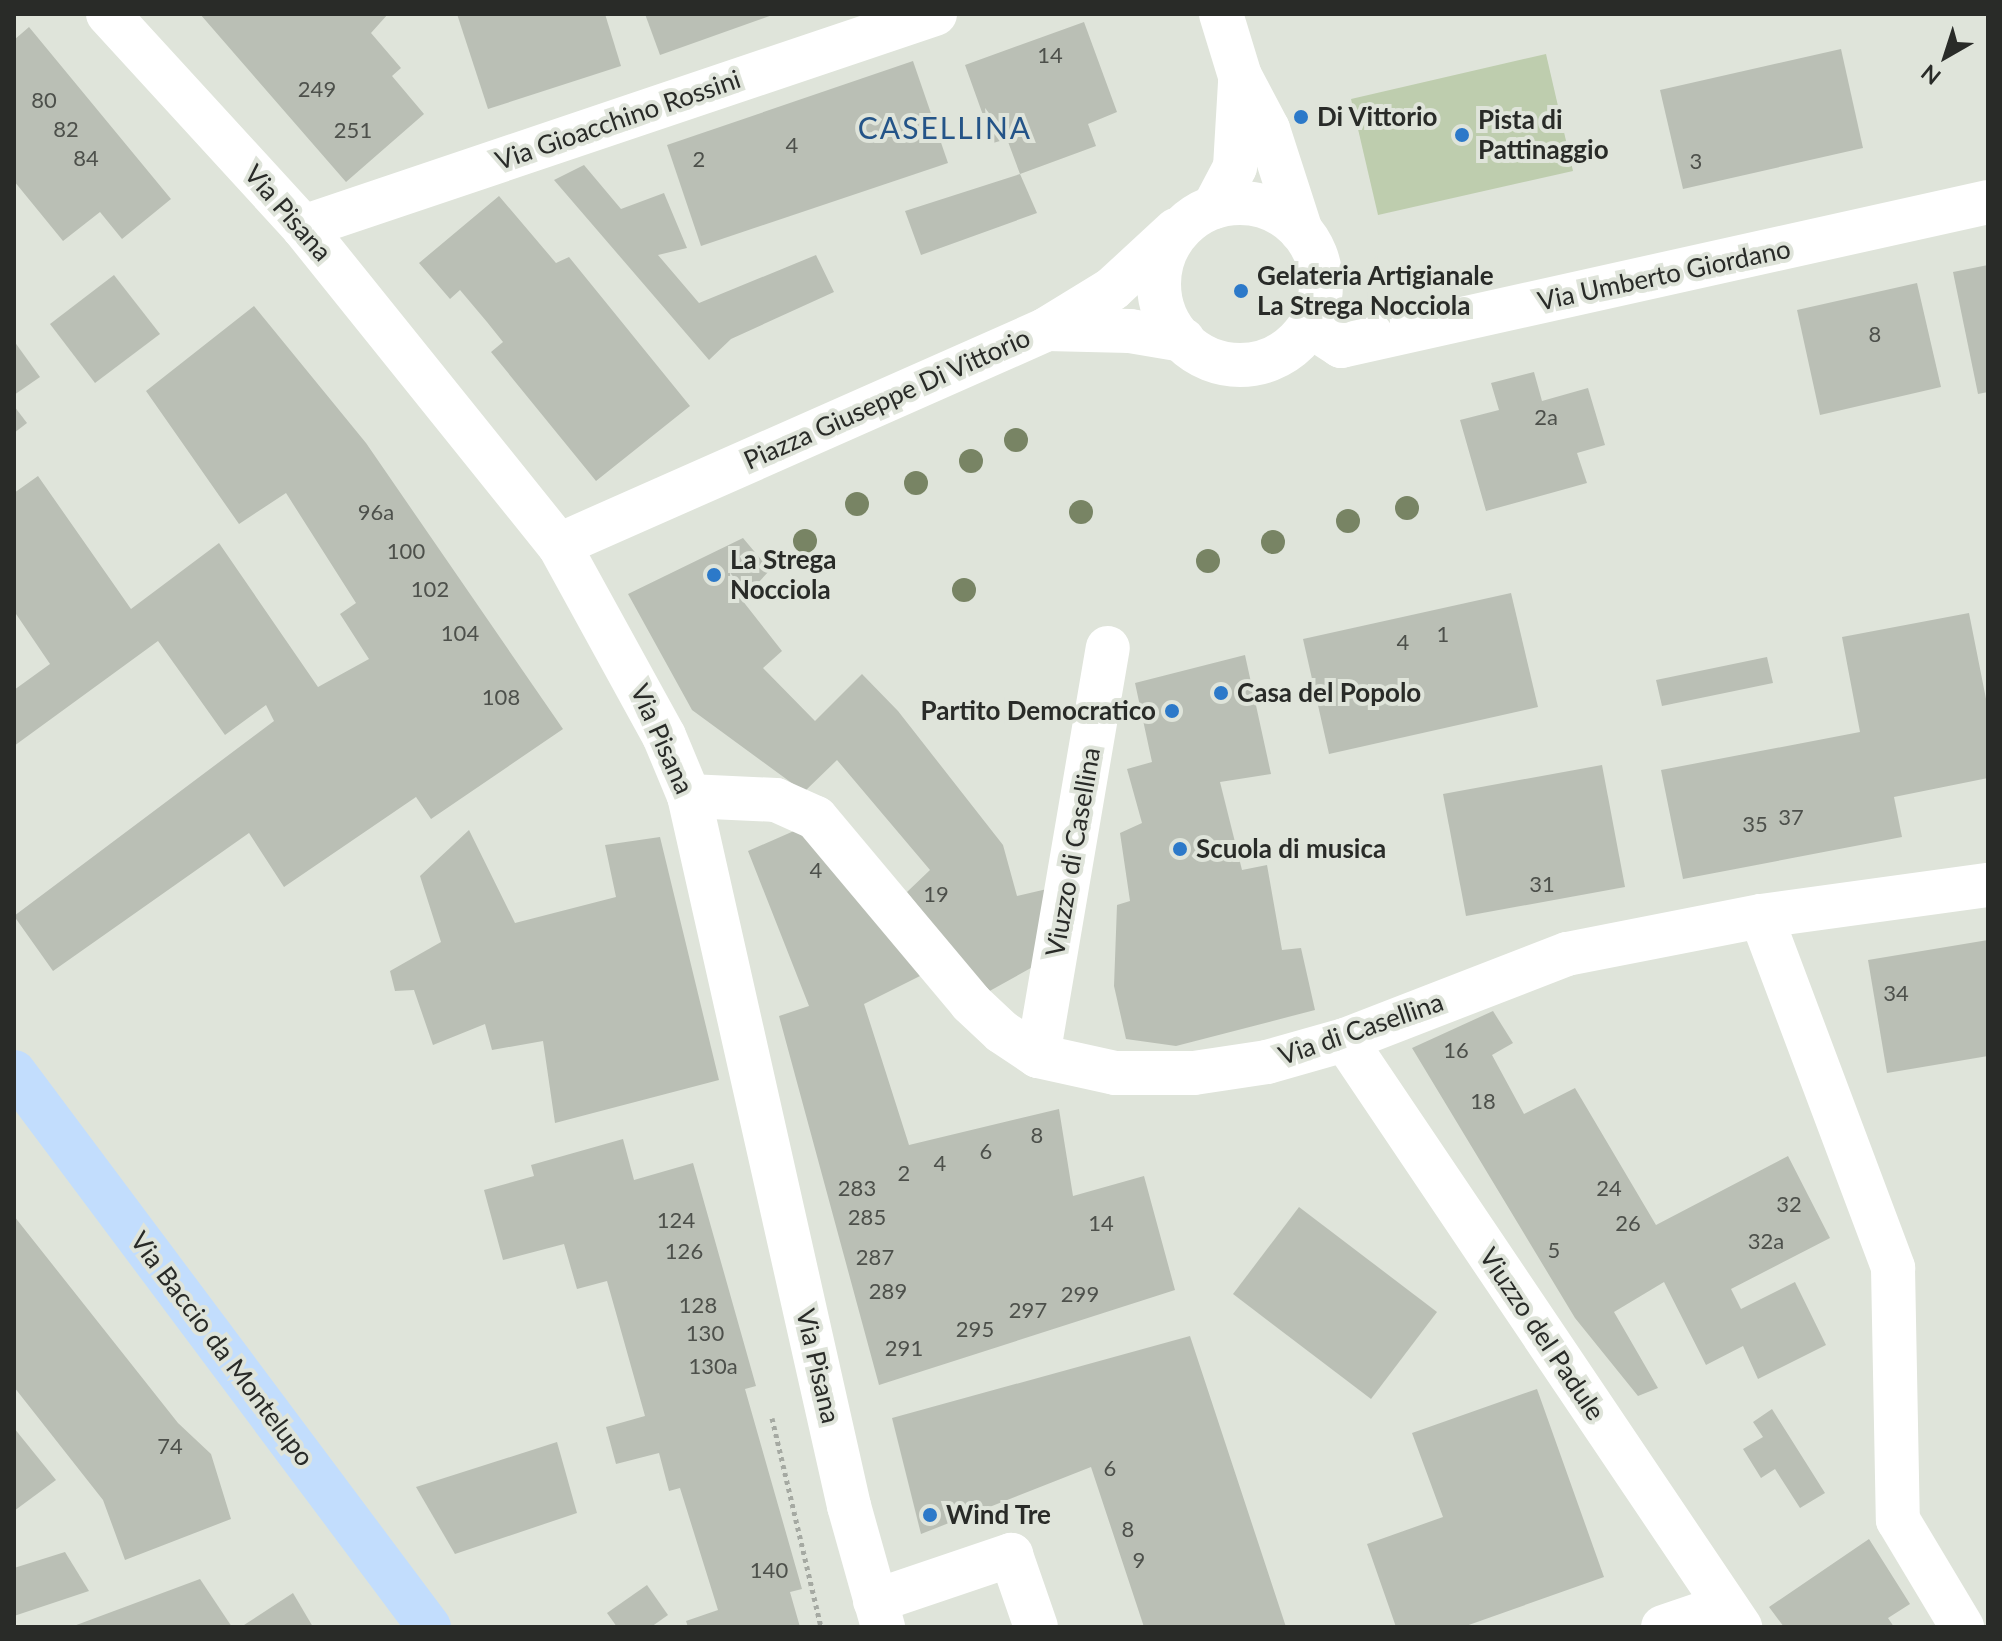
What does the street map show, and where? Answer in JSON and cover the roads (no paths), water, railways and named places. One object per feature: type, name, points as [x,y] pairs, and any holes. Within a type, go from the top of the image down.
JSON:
[{"type":"main road","name":"Via Baccio da Montelupo","points":[[14,1072],[429,1627]]},
{"type":"street","name":"Via Pisana","points":[[108,14],[303,227],[559,545],[632,673],[689,796],[846,1490],[879,1614]]},
{"type":"street","name":"Via Gioacchino Rossini","points":[[303,227],[935,14]]},
{"type":"street","points":[[1221,14],[1240,76],[1268,129],[1301,231],[1321,273],[1326,337]]},
{"type":"street","points":[[1214,207],[1235,167],[1240,76]]},
{"type":"street","name":"Via Umberto Giordano","points":[[1326,337],[1988,202]]},
{"type":"street","name":"Piazza Giuseppe Di Vittorio","points":[[559,545],[1045,330],[1112,289],[1198,212],[1214,207],[1256,204],[1280,213],[1301,231]]},
{"type":"street","points":[[1176,230],[1164,250],[1157,278],[1169,326],[1183,340]]},
{"type":"street","name":"Piazza Giuseppe Di Vittorio","points":[[1045,330],[1101,329],[1183,340],[1199,353],[1225,363],[1262,362],[1326,337]]},
{"type":"street","name":"Viuzzo di Casellina","points":[[1038,1056],[1108,648]]},
{"type":"street","name":"Via di Casellina","points":[[689,796],[776,800],[816,818],[971,1003],[1038,1056],[1115,1073],[1194,1073],[1267,1062],[1345,1040],[1567,954],[1761,916],[1988,885]]},
{"type":"street","points":[[1761,916],[1893,1268],[1898,1520],[1962,1627]]},
{"type":"street","name":"Viuzzo del Padule","points":[[1345,1040],[1732,1617]]},
{"type":"street","points":[[879,1614],[1011,1555],[1036,1627]]},
{"type":"street","points":[[1663,1627],[1732,1617]]},
{"type":"place","name":"Di Vittorio","points":[[1301,117]]},
{"type":"place","name":"Pista di Pattinaggio","points":[[1462,135]]},
{"type":"place","name":"Gelateria Artigianale La Strega Nocciola","points":[[1241,291]]},
{"type":"place","name":"La Strega Nocciola","points":[[714,575]]},
{"type":"place","name":"Casa del Popolo","points":[[1221,693]]},
{"type":"place","name":"Partito Democratico","points":[[1172,711]]},
{"type":"place","name":"Scuola di musica","points":[[1180,849]]},
{"type":"place","name":"Wind Tre","points":[[930,1515]]},
{"type":"district","name":"CASELLINA","points":[[945,127]]}]
